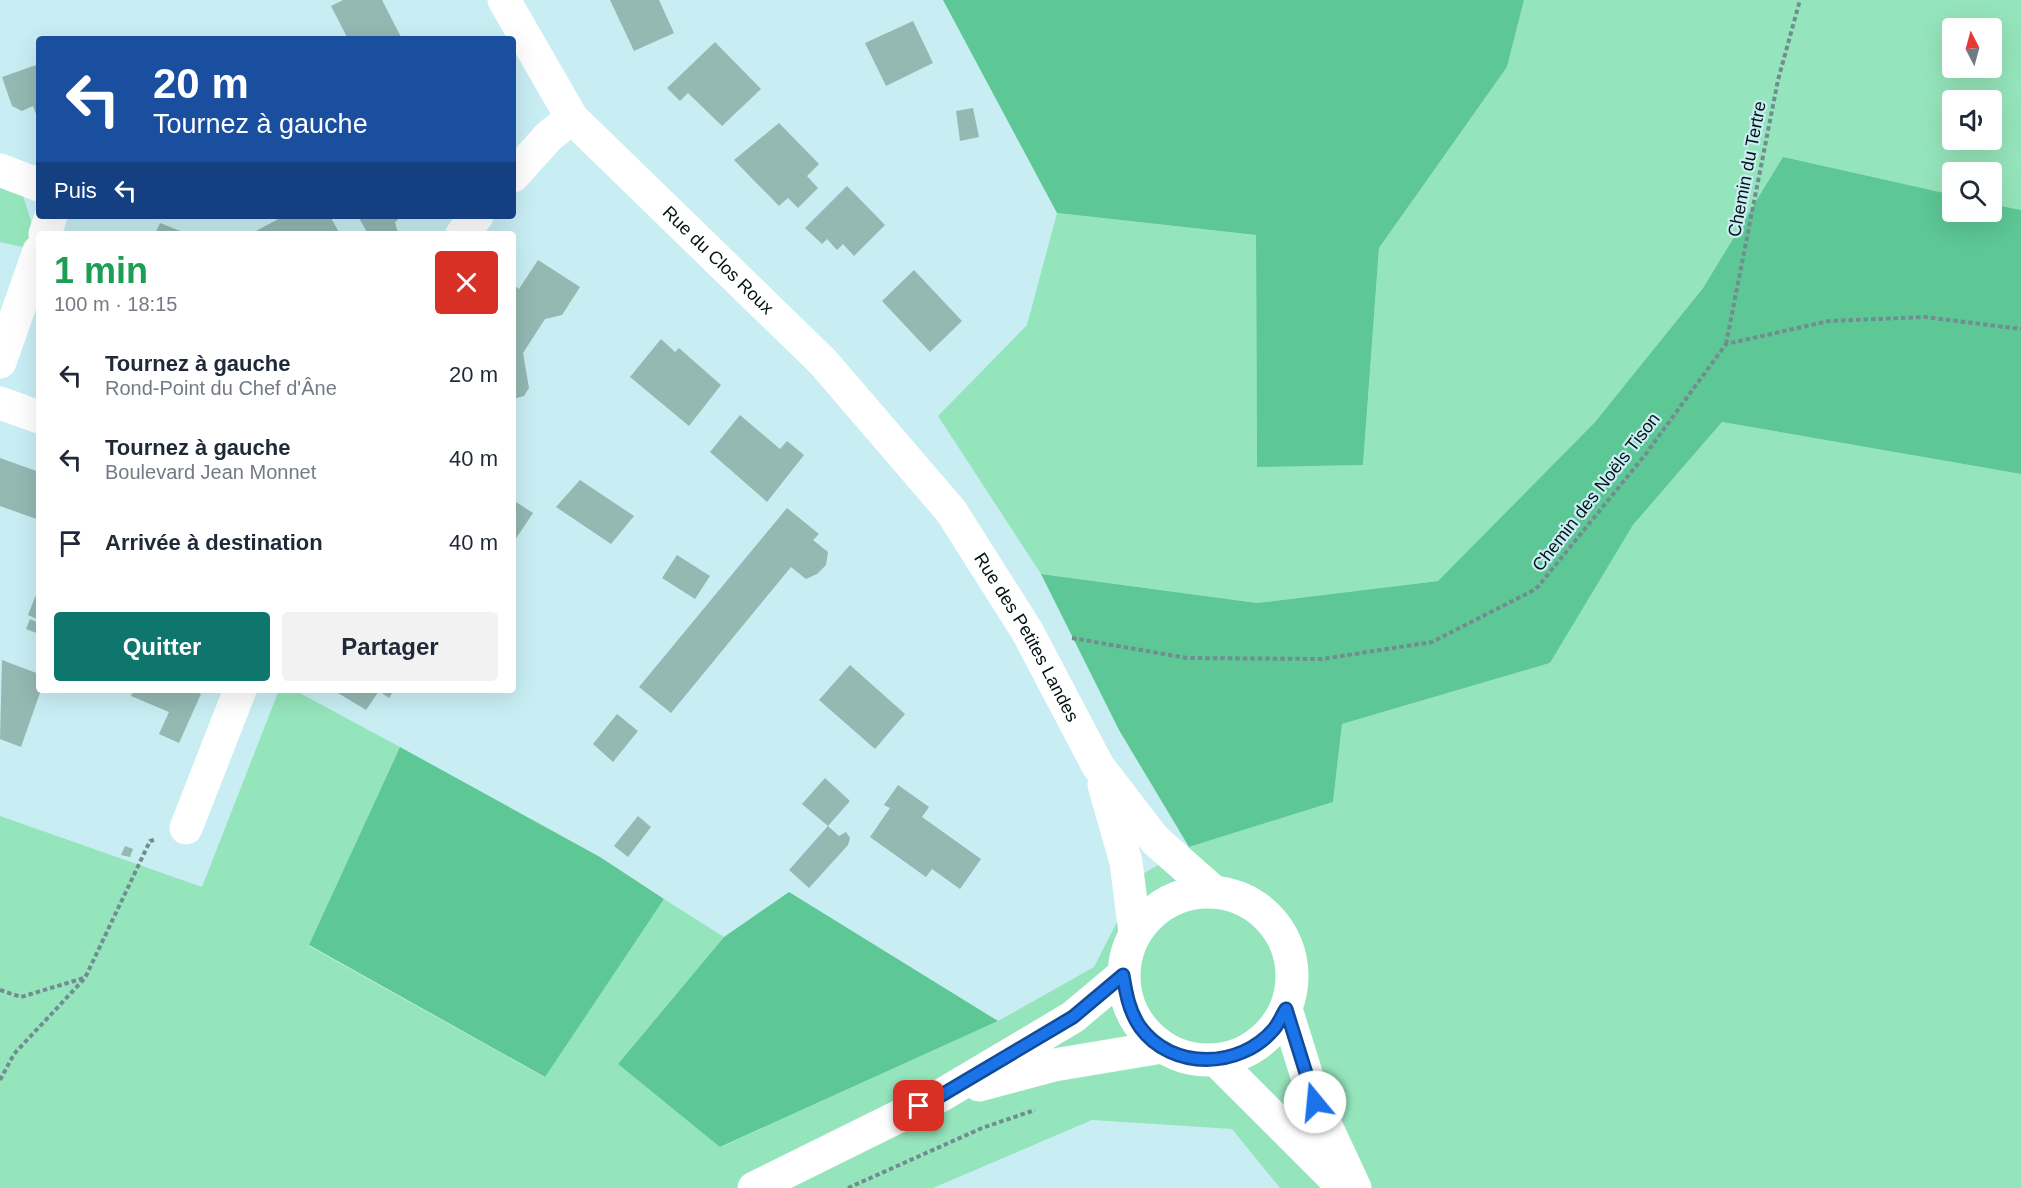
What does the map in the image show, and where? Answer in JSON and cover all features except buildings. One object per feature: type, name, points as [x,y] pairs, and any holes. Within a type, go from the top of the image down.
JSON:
[{"type":"main road","name":"Rue du Clos Roux","points":[[504,0],[572,118],[823,362],[951,511]]},
{"type":"main road","points":[[516,173],[549,136],[572,118]]},
{"type":"main road","points":[[0,170],[36,184]]},
{"type":"main road","points":[[464,231],[474,219]]},
{"type":"main road","points":[[0,362],[36,260]]},
{"type":"main road","points":[[0,403],[36,416]]},
{"type":"main road","name":"Rue des Petites Landes","points":[[951,511],[1027,631],[1098,766],[1155,840],[1214,892]]},
{"type":"main road","points":[[186,828],[239,693]]},
{"type":"main road","name":"Rue des Petites Landes","points":[[1098,766],[1126,862],[1135,933]]},
{"type":"main road","points":[[1214,892],[1233,896],[1251,904],[1267,916],[1280,932],[1288,950],[1292,970],[1291,989],[1286,1009],[1275,1029],[1258,1044],[1238,1055],[1216,1060],[1185,1058],[1162,1047],[1141,1028],[1128,1003],[1123,975],[1126,953],[1135,933],[1150,915],[1169,901],[1191,894],[1214,892]]},
{"type":"main road","points":[[754,1188],[940,1096],[1073,1017],[1123,975]]},
{"type":"main road","points":[[1286,1009],[1315,1102],[1355,1188]]},
{"type":"main road","points":[[940,1096],[1054,1065],[1162,1047]]},
{"type":"main road","points":[[1216,1060],[1344,1188]]},
{"type":"path","name":"Chemin du Tertre","points":[[1726,344],[1778,80],[1800,0]]},
{"type":"path","points":[[1726,344],[1829,321],[1925,317],[2021,329]]},
{"type":"path","name":"Chemin des Noëls Tison","points":[[1027,631],[1187,658],[1322,659],[1432,642],[1536,590],[1645,455],[1726,344]]},
{"type":"path","points":[[0,1080],[14,1054],[85,978],[150,841],[186,828]]},
{"type":"path","points":[[0,990],[21,997],[85,978]]},
{"type":"path","points":[[848,1188],[982,1128],[1036,1109]]},
{"type":"green space","points":[[943,0],[1524,0],[1507,67],[1379,248],[1363,465],[1257,467],[1256,235],[1057,213]]},
{"type":"green space","points":[[1524,0],[2021,0],[2021,210],[2002,206],[2002,162],[1942,162],[1942,193],[1783,158],[1703,288],[1595,422],[1438,581],[1257,603],[1041,574],[938,416],[1027,325],[1057,213],[1256,235],[1257,466],[1363,465],[1379,248],[1507,67]]},
{"type":"green space","points":[[1783,157],[1942,193],[1942,222],[2002,222],[2002,206],[2021,210],[2021,474],[1722,422],[1633,525],[1550,663],[1342,724],[1333,802],[1189,847],[1119,730],[1041,574],[1257,603],[1438,581],[1595,422],[1703,288]]},
{"type":"green space","points":[[0,188],[23,196],[33,227],[27,248],[0,242]]},
{"type":"green space","points":[[1722,422],[2021,474],[2021,1188],[1280,1188],[1232,1129],[1092,1120],[933,1188],[0,1188],[0,816],[202,887],[278,693],[300,693],[400,747],[309,946],[544,1077],[664,899],[724,937],[618,1064],[721,1147],[998,1021],[1094,967],[1141,875],[1189,847],[1333,802],[1342,724],[1550,663],[1633,525]]},
{"type":"green space","points":[[400,747],[600,857],[664,899],[545,1077],[309,945]]},
{"type":"green space","points":[[789,892],[998,1021],[720,1147],[618,1064],[724,937]]},
{"type":"route","points":[[919,1106],[940,1096],[1073,1017],[1123,975],[1128,1003],[1141,1028],[1162,1047],[1185,1058],[1216,1060],[1238,1055],[1258,1044],[1275,1029],[1286,1009],[1315,1102]]}]
